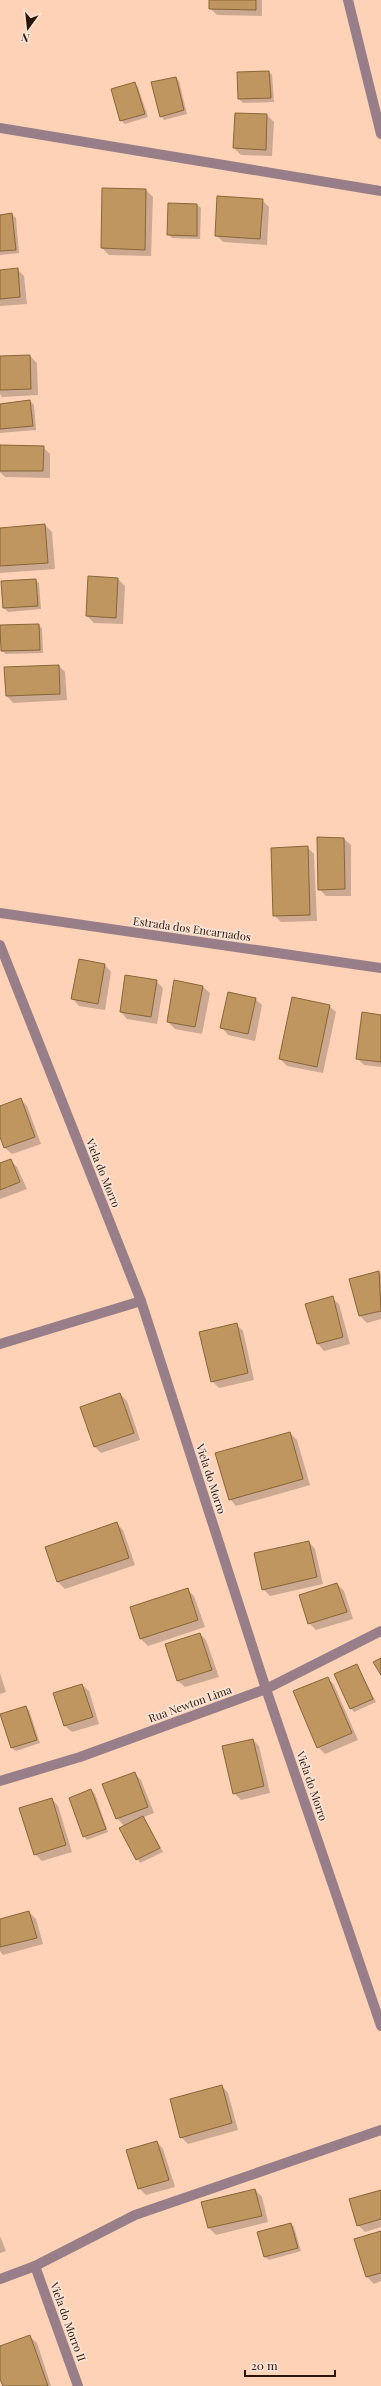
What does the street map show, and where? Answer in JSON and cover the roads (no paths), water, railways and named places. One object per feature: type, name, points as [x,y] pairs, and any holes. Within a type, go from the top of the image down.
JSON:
[{"type":"street","points":[[348,0],[381,134]]},
{"type":"street","points":[[0,128],[381,191]]},
{"type":"street","name":"Estrada dos Encarnados","points":[[0,914],[381,968]]},
{"type":"street","name":"Viela do Morro","points":[[0,945],[141,1301],[266,1689],[381,2026]]},
{"type":"street","points":[[0,1344],[141,1301]]},
{"type":"street","name":"Rua Newton Lima","points":[[0,1781],[80,1757],[266,1689],[381,1631]]},
{"type":"street","points":[[0,2279],[35,2266],[135,2215],[381,2130]]},
{"type":"street","name":"Viela do Morro II","points":[[35,2266],[78,2386]]}]
